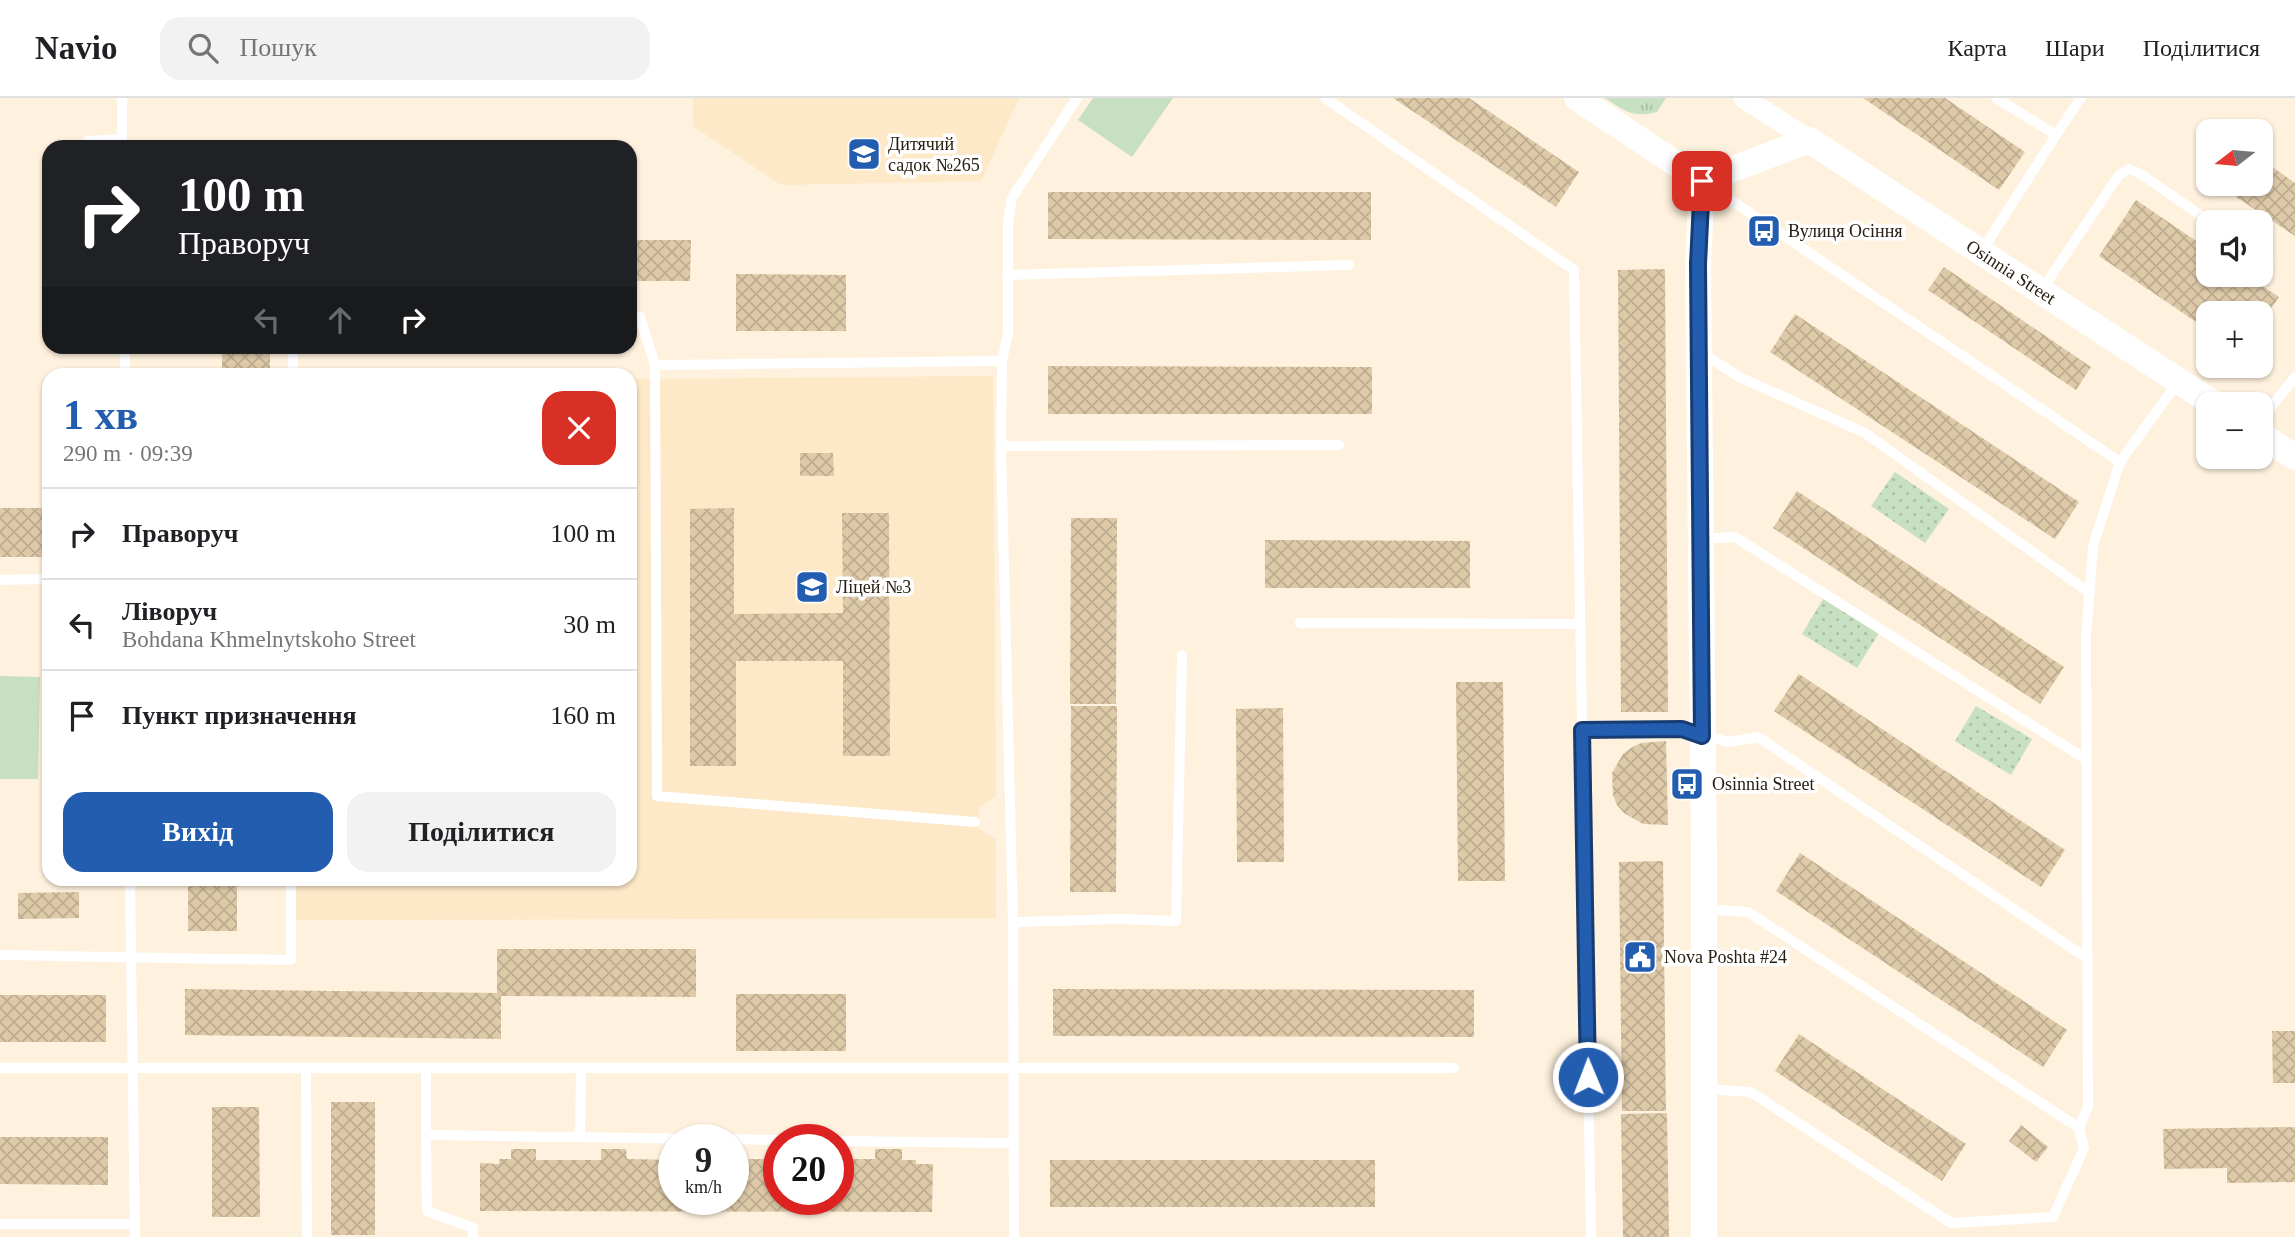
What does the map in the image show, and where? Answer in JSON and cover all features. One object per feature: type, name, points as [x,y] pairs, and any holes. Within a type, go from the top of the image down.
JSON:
[{"type":"street","points":[[1577,98],[1702,181]]},
{"type":"street","name":"Osinnia Street","points":[[1744,98],[2196,392]]},
{"type":"street","points":[[1702,181],[1809,140]]},
{"type":"street","points":[[1702,181],[1698,264],[1704,1237]]},
{"type":"street","points":[[2273,443],[2295,457]]},
{"type":"lane","points":[[122,98],[122,140]]},
{"type":"lane","points":[[1014,1237],[1013,922],[1001,446],[1002,361],[1008,333],[1008,223],[1012,198],[1077,98]]},
{"type":"lane","points":[[1325,98],[1574,270],[1591,1237]]},
{"type":"lane","points":[[1996,98],[2056,135]]},
{"type":"lane","points":[[1981,252],[2081,98]]},
{"type":"lane","points":[[2041,291],[2119,175],[2129,169],[2141,174],[2196,212]]},
{"type":"lane","points":[[1702,181],[2120,462]]},
{"type":"lane","points":[[1007,275],[1349,265]]},
{"type":"lane","points":[[637,317],[640,317],[655,365],[657,796],[975,822]]},
{"type":"lane","points":[[1700,351],[1738,377],[1865,433],[2090,593]]},
{"type":"lane","points":[[655,365],[1002,361]]},
{"type":"lane","points":[[2273,405],[2295,377]]},
{"type":"lane","points":[[1703,1088],[1751,1092],[1951,1223],[2053,1217],[2084,1149],[2079,1128],[2088,1106],[2086,636],[2093,546],[2120,462],[2178,381]]},
{"type":"lane","points":[[1001,446],[1339,445]]},
{"type":"lane","points":[[1701,539],[1735,537],[2087,760]]},
{"type":"lane","points":[[0,580],[42,579]]},
{"type":"lane","points":[[1300,623],[1580,624]]},
{"type":"lane","points":[[1013,922],[1119,919],[1176,921],[1182,655]]},
{"type":"lane","points":[[1582,730],[1682,729],[1728,742],[1758,737],[2088,959]]},
{"type":"lane","points":[[130,886],[135,1237]]},
{"type":"lane","points":[[0,956],[291,960],[291,886]]},
{"type":"lane","points":[[1704,909],[1748,912],[2079,1128]]},
{"type":"lane","points":[[0,1068],[1454,1068]]},
{"type":"lane","points":[[580,1137],[581,1069]]},
{"type":"lane","points":[[306,1070],[307,1237]]},
{"type":"lane","points":[[426,1070],[427,1211],[473,1228],[473,1237]]},
{"type":"lane","points":[[426,1135],[763,1140]]},
{"type":"lane","points":[[854,1140],[1013,1143]]},
{"type":"lane","points":[[0,1224],[134,1224]]},
{"type":"shaded area","name":"Дитячий садок №265","points":[[693,98],[1019,98],[981,181],[781,185],[693,126]]},
{"type":"shaded area","name":"Ліцей №3","points":[[993,376],[996,796],[979,808],[979,829],[996,839],[996,918],[294,920],[294,886],[637,886],[637,379]]},
{"type":"green space","points":[[1093,98],[1173,98],[1132,157],[1078,120]]},
{"type":"green space","points":[[1605,98],[1666,98],[1657,112],[1635,114]]},
{"type":"green space","points":[[1895,472],[1949,509],[1925,543],[1871,506]]},
{"type":"green space","points":[[1823,599],[1879,633],[1857,668],[1802,634]]},
{"type":"green space","points":[[0,676],[40,677],[38,779],[0,779]]},
{"type":"green space","points":[[1976,706],[2032,739],[2011,775],[1955,741]]},
{"type":"building","points":[[1393,98],[1469,98],[1579,172],[1556,207]]},
{"type":"building","points":[[1863,98],[1945,98],[2025,152],[1999,190]]},
{"type":"building","points":[[2273,167],[2295,183],[2295,236],[2273,221],[2273,210],[2256,210],[2236,197],[2273,196]]},
{"type":"building","points":[[1048,192],[1371,192],[1371,240],[1048,239]]},
{"type":"building","points":[[2136,200],[2196,241],[2196,287],[2264,287],[2279,297],[2273,306],[2273,301],[2196,301],[2196,322],[2099,256]]},
{"type":"building","points":[[637,240],[691,240],[690,281],[637,281]]},
{"type":"building","points":[[1944,267],[2091,367],[2076,390],[1928,290]]},
{"type":"building","points":[[1665,269],[1668,712],[1621,712],[1618,270]]},
{"type":"building","points":[[736,274],[846,275],[846,331],[736,331]]},
{"type":"building","points":[[1795,314],[2079,502],[2055,539],[1770,352]]},
{"type":"building","points":[[222,354],[270,354],[270,368],[222,368]]},
{"type":"building","points":[[1048,366],[1372,367],[1372,414],[1048,414]]},
{"type":"building","points":[[800,453],[833,453],[834,476],[800,476]]},
{"type":"building","points":[[1797,491],[2064,667],[2040,704],[1773,528]]},
{"type":"building","points":[[0,508],[42,508],[42,557],[0,557]]},
{"type":"building","points":[[734,508],[734,614],[843,613],[842,513],[889,513],[890,756],[843,756],[843,661],[736,661],[736,766],[690,766],[690,509]]},
{"type":"building","points":[[1071,518],[1117,518],[1116,704],[1070,704]]},
{"type":"building","points":[[1265,540],[1470,541],[1470,588],[1265,588]]},
{"type":"building","points":[[1799,674],[2065,850],[2041,887],[1774,711]]},
{"type":"building","points":[[1456,682],[1503,682],[1505,881],[1458,881]]},
{"type":"building","points":[[1071,706],[1117,706],[1116,892],[1070,892]]},
{"type":"building","points":[[1283,708],[1284,862],[1237,862],[1236,709]]},
{"type":"building","points":[[1666,741],[1668,825],[1643,824],[1624,813],[1617,805],[1613,795],[1612,773],[1623,754],[1631,748],[1641,743]]},
{"type":"building","points":[[1800,853],[2067,1030],[2043,1067],[1776,891]]},
{"type":"building","points":[[1663,861],[1666,1111],[1622,1111],[1619,862]]},
{"type":"building","points":[[188,886],[237,886],[237,931],[188,931]]},
{"type":"building","points":[[79,892],[79,918],[18,919],[18,893]]},
{"type":"building","points":[[497,949],[696,949],[696,997],[501,996],[501,1039],[185,1035],[185,989],[497,993]]},
{"type":"building","points":[[1053,989],[1474,990],[1474,1037],[1053,1036]]},
{"type":"building","points":[[736,994],[846,994],[846,1051],[736,1051]]},
{"type":"building","points":[[0,995],[106,995],[106,1042],[0,1042]]},
{"type":"building","points":[[2272,1031],[2295,1031],[2295,1083],[2273,1083]]},
{"type":"building","points":[[1799,1034],[1966,1144],[1942,1181],[1775,1071]]},
{"type":"building","points":[[331,1102],[375,1102],[375,1235],[331,1235]]},
{"type":"building","points":[[212,1107],[259,1107],[260,1217],[212,1217]]},
{"type":"building","points":[[1667,1113],[1669,1237],[1623,1237],[1621,1114]]},
{"type":"building","points":[[2021,1125],[2048,1147],[2036,1162],[2009,1141]]},
{"type":"building","points":[[2295,1127],[2295,1182],[2227,1183],[2227,1168],[2164,1169],[2163,1129]]},
{"type":"building","points":[[0,1137],[108,1137],[108,1185],[0,1184]]},
{"type":"building","points":[[511,1149],[536,1149],[536,1160],[601,1160],[601,1149],[626,1149],[627,1159],[658,1160],[658,1211],[480,1211],[480,1163],[499,1164],[499,1159],[511,1159]]},
{"type":"building","points":[[875,1149],[902,1149],[902,1160],[916,1160],[916,1164],[933,1164],[932,1212],[854,1212],[854,1159],[875,1159]]},
{"type":"building","points":[[749,1159],[763,1159],[763,1212],[749,1212]]},
{"type":"building","points":[[1050,1160],[1375,1160],[1375,1207],[1050,1207]]},
{"type":"place","name":"Дитячий садок №265","points":[[864,154]]},
{"type":"place","name":"Вулиця Осіння","points":[[1764,231]]},
{"type":"place","name":"Ліцей №3","points":[[812,587]]},
{"type":"place","name":"Osinnia Street","points":[[1687,784]]},
{"type":"place","name":"Nova Poshta #24","points":[[1640,957]]},
{"type":"route","points":[[1588,1077],[1582,730],[1682,729],[1702,736],[1698,264],[1702,181]]}]
